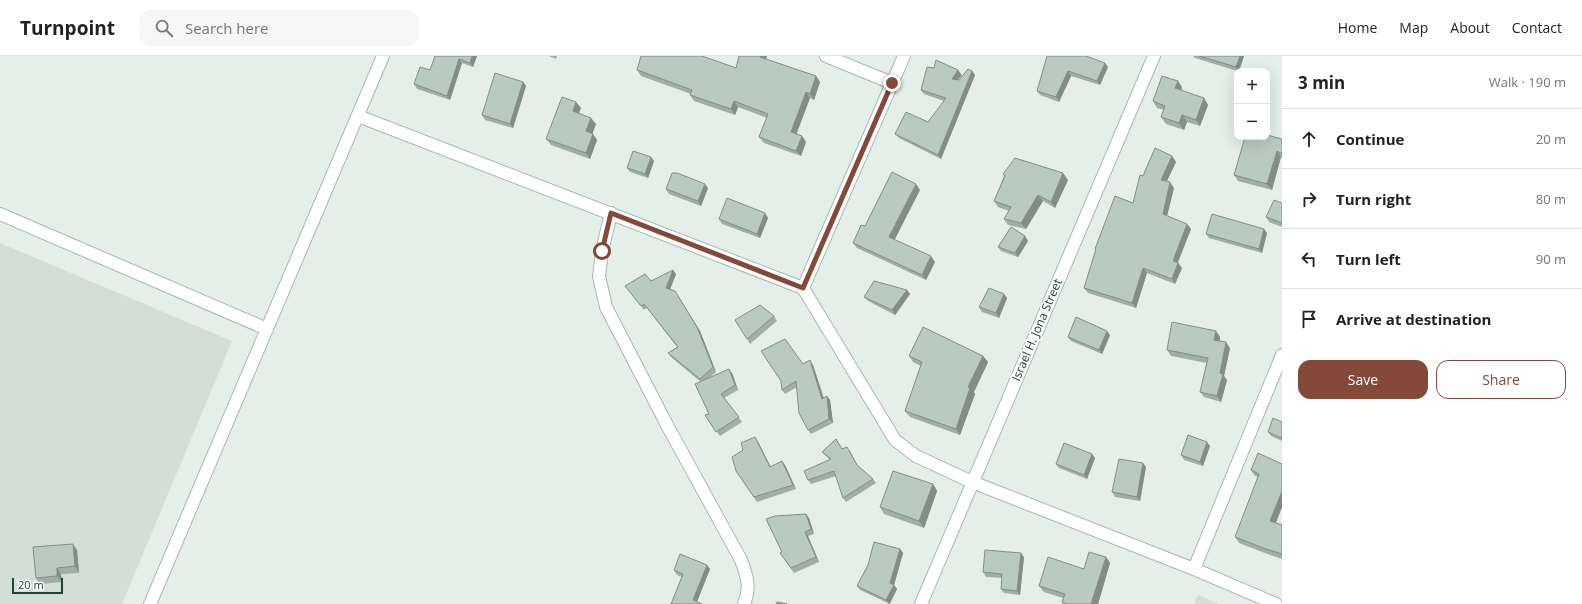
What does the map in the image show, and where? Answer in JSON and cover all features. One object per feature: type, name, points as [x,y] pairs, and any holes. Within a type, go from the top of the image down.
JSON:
[{"type":"street","points":[[150,604],[383,56]]},
{"type":"street","points":[[826,56],[892,83]]},
{"type":"street","points":[[803,288],[904,56]]},
{"type":"street","name":"Israel H. Jona Street","points":[[921,604],[1154,56]]},
{"type":"street","points":[[358,116],[803,288],[895,440],[916,456],[972,482],[1194,569],[1276,604]]},
{"type":"street","points":[[611,213],[598,276],[606,307],[671,432],[741,560],[748,579],[744,604]]},
{"type":"street","points":[[0,214],[267,329]]},
{"type":"street","points":[[1194,569],[1282,355]]},
{"type":"shaded area","points":[[0,243],[232,341],[122,604],[0,604]]},
{"type":"shaded area","points":[[1198,595],[1219,604],[1194,604]]},
{"type":"building","points":[[435,56],[472,56],[470,63],[459,59],[447,96],[414,84],[420,67],[430,70]]},
{"type":"building","points":[[641,56],[702,56],[736,68],[739,56],[761,56],[760,57],[816,76],[810,94],[806,92],[791,132],[802,136],[796,151],[759,137],[768,114],[734,101],[731,109],[690,95],[692,90],[637,70]]},
{"type":"building","points":[[1047,56],[1086,56],[1105,63],[1097,81],[1068,71],[1056,97],[1037,91]]},
{"type":"building","points":[[1199,56],[1240,56],[1236,67]]},
{"type":"building","points":[[936,60],[958,70],[952,79],[959,80],[968,69],[972,71],[938,155],[895,134],[906,112],[928,122],[946,98],[921,90],[927,67],[934,68]]},
{"type":"building","points":[[495,73],[523,82],[510,124],[482,115]]},
{"type":"building","points":[[1162,76],[1178,81],[1175,88],[1204,98],[1196,120],[1182,115],[1179,123],[1161,117],[1165,106],[1153,101]]},
{"type":"building","points":[[562,97],[576,102],[573,111],[591,118],[586,131],[593,134],[586,153],[546,139]]},
{"type":"building","points":[[1270,136],[1282,139],[1282,154],[1277,151],[1267,184],[1234,175],[1244,140],[1270,140]]},
{"type":"building","points":[[1155,148],[1172,156],[1161,180],[1170,182],[1163,214],[1187,224],[1173,261],[1178,263],[1172,279],[1143,268],[1132,303],[1084,288],[1095,249],[1115,196],[1133,203],[1140,175],[1143,176]]},
{"type":"building","points":[[633,151],[651,157],[645,174],[627,168]]},
{"type":"building","points":[[1015,158],[1063,173],[1051,202],[1038,195],[1021,223],[1004,219],[1011,207],[994,201],[1005,176],[1003,174]]},
{"type":"building","points":[[892,172],[916,184],[889,237],[931,256],[922,275],[853,243],[861,225],[865,226]]},
{"type":"building","points":[[672,173],[677,173],[705,184],[698,201],[666,189]]},
{"type":"building","points":[[727,198],[765,213],[757,234],[719,219]]},
{"type":"building","points":[[1274,200],[1282,203],[1282,223],[1266,217]]},
{"type":"building","points":[[1212,214],[1264,229],[1259,249],[1206,234]]},
{"type":"building","points":[[1011,227],[1025,236],[1015,253],[998,247]]},
{"type":"building","points":[[673,270],[666,288],[675,291],[697,327],[713,367],[700,379],[668,353],[678,347],[644,304],[641,306],[625,286],[645,274],[651,281]]},
{"type":"building","points":[[874,281],[907,290],[892,310],[864,297]]},
{"type":"building","points":[[989,288],[1004,294],[996,313],[979,307]]},
{"type":"building","points":[[760,305],[774,316],[747,339],[735,320]]},
{"type":"building","points":[[1076,317],[1107,331],[1099,350],[1068,337]]},
{"type":"building","points":[[1172,322],[1216,331],[1214,340],[1226,342],[1220,373],[1223,374],[1217,396],[1200,392],[1208,358],[1167,350]]},
{"type":"building","points":[[923,327],[983,356],[968,387],[970,388],[956,429],[905,411],[922,362],[909,356]]},
{"type":"building","points":[[785,339],[803,364],[810,360],[822,399],[827,396],[829,419],[808,430],[799,413],[796,381],[782,390],[781,381],[761,351]]},
{"type":"building","points":[[729,369],[735,385],[721,394],[739,417],[716,432],[705,415],[709,414],[695,384]]},
{"type":"building","points":[[1273,418],[1282,422],[1282,438],[1268,432]]},
{"type":"building","points":[[1188,435],[1207,442],[1200,462],[1181,455]]},
{"type":"building","points":[[755,437],[770,467],[782,461],[793,485],[754,497],[736,471],[732,457],[743,450],[741,443]]},
{"type":"building","points":[[836,439],[842,449],[847,447],[857,465],[873,479],[843,498],[834,471],[808,480],[804,471],[831,459],[822,452]]},
{"type":"building","points":[[1064,443],[1092,454],[1084,475],[1056,464]]},
{"type":"building","points":[[1258,453],[1282,464],[1282,491],[1270,521],[1282,525],[1282,554],[1235,537],[1259,474],[1251,470]]},
{"type":"building","points":[[1119,459],[1143,463],[1137,497],[1112,492]]},
{"type":"building","points":[[893,471],[933,484],[919,521],[880,507]]},
{"type":"building","points":[[806,514],[811,529],[805,532],[816,557],[791,568],[780,553],[782,552],[766,519],[775,516]]},
{"type":"building","points":[[874,542],[900,549],[890,583],[894,585],[886,600],[857,586],[868,565]]},
{"type":"building","points":[[73,544],[75,566],[57,568],[57,576],[36,578],[33,547]]},
{"type":"building","points":[[985,550],[1021,553],[1017,591],[1001,589],[1002,574],[983,572]]},
{"type":"building","points":[[1089,552],[1106,557],[1091,604],[1067,604],[1062,602],[1065,594],[1039,586],[1048,557],[1084,569]]},
{"type":"building","points":[[680,554],[707,565],[693,600],[702,604],[671,604],[683,574],[674,570]]},
{"type":"building","points":[[777,602],[787,604],[776,604]]},
{"type":"route","points":[[602,251],[611,213],[803,288],[892,83]]}]
